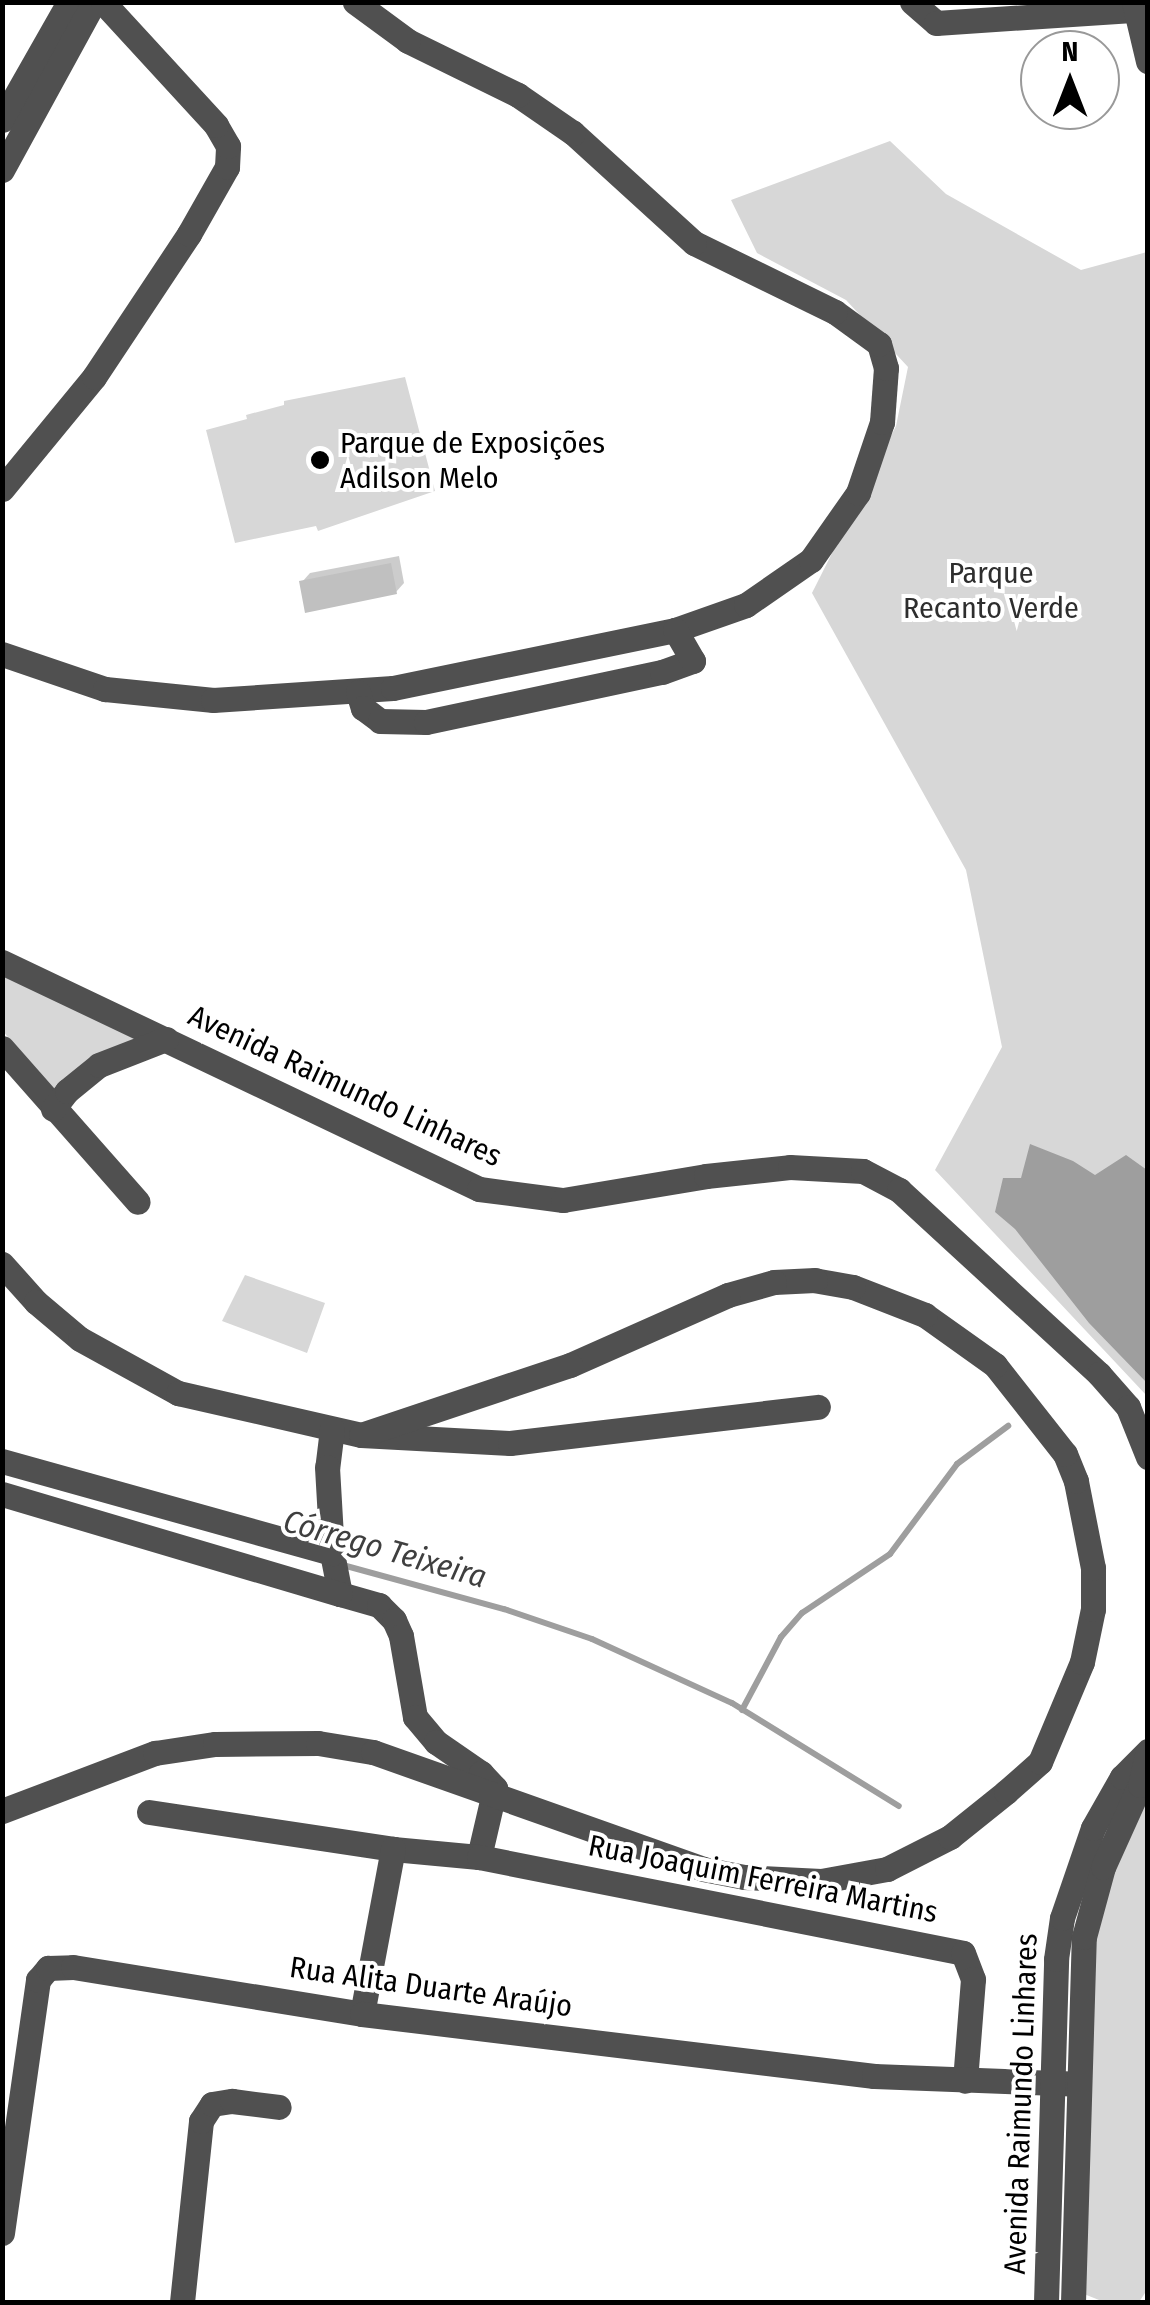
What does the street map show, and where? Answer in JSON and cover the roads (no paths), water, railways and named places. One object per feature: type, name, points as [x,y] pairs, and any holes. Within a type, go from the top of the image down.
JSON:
[{"type":"street","points":[[2,120],[68,2]]},
{"type":"street","points":[[2,170],[94,2]]},
{"type":"street","points":[[2,488],[94,377],[189,234],[227,168],[228,146],[216,126],[102,2]]},
{"type":"street","points":[[2,654],[105,689],[213,700],[358,692],[676,630],[746,605],[812,560],[858,493],[882,422],[886,368],[879,344],[835,312],[694,242],[573,133],[518,95],[408,41],[355,2]]},
{"type":"street","points":[[912,2],[936,22],[1139,7],[1148,61]]},
{"type":"street","points":[[358,692],[362,708],[380,721],[426,722],[694,661],[676,630]]},
{"type":"street","points":[[537,657],[547,697]]},
{"type":"street","points":[[488,666],[497,707]]},
{"type":"street","name":"Avenida Raimundo Linhares","points":[[2,962],[479,1189],[522,1198],[563,1200],[706,1176],[790,1167],[863,1172],[899,1190],[1099,1374],[1128,1407],[1148,1457]]},
{"type":"street","points":[[52,1109],[67,1090],[99,1065],[166,1038]]},
{"type":"street","points":[[2,1048],[138,1202]]},
{"type":"street","points":[[2,1264],[36,1302],[80,1339],[178,1393],[332,1430],[510,1443],[818,1407]]},
{"type":"street","points":[[2,1811],[155,1753],[215,1744],[318,1743],[373,1752],[703,1870],[744,1877],[820,1881],[887,1870],[950,1837],[1040,1762],[1082,1662],[1093,1610],[1093,1568],[1076,1481],[1065,1454],[995,1365],[925,1315],[853,1286],[815,1280],[774,1282],[728,1294],[570,1365],[361,1435]]},
{"type":"street","points":[[332,1430],[327,1467],[332,1553],[340,1594]]},
{"type":"street","points":[[2,1460],[332,1553]]},
{"type":"street","points":[[2,1494],[379,1605],[402,1636],[415,1717],[436,1742],[490,1780],[495,1796],[479,1857]]},
{"type":"street","name":"Avenida Raimundo Linhares","points":[[1046,2302],[1056,1959],[1074,1874],[1122,1777],[1148,1753]]},
{"type":"street","name":"Avenida Raimundo Linhares","points":[[1073,2302],[1084,1937],[1104,1867],[1140,1785],[1148,1753]]},
{"type":"street","name":"Rua Joaquim Ferreira Martins","points":[[149,1812],[393,1849],[479,1857],[963,1952],[973,1979],[964,2081]]},
{"type":"street","points":[[362,2014],[393,1849]]},
{"type":"street","name":"Rua Alita Duarte Araújo","points":[[2,2233],[38,1980],[48,1968],[73,1967],[362,2014],[874,2076],[1078,2084]]},
{"type":"street","points":[[182,2302],[201,2121],[212,2104],[232,2101],[279,2106]]},
{"type":"waterway","name":"Córrego Teixeira","points":[[742,1710],[781,1637],[802,1613],[890,1554],[957,1464],[1008,1426]]},
{"type":"waterway","name":"Córrego Teixeira","points":[[339,1564],[504,1609],[592,1639],[732,1703],[899,1806]]},
{"type":"place","name":"Parque de Exposições Adilson Melo","points":[[320,460]]},
{"type":"park label","name":"Parque Recanto Verde","points":[[991,590]]}]
